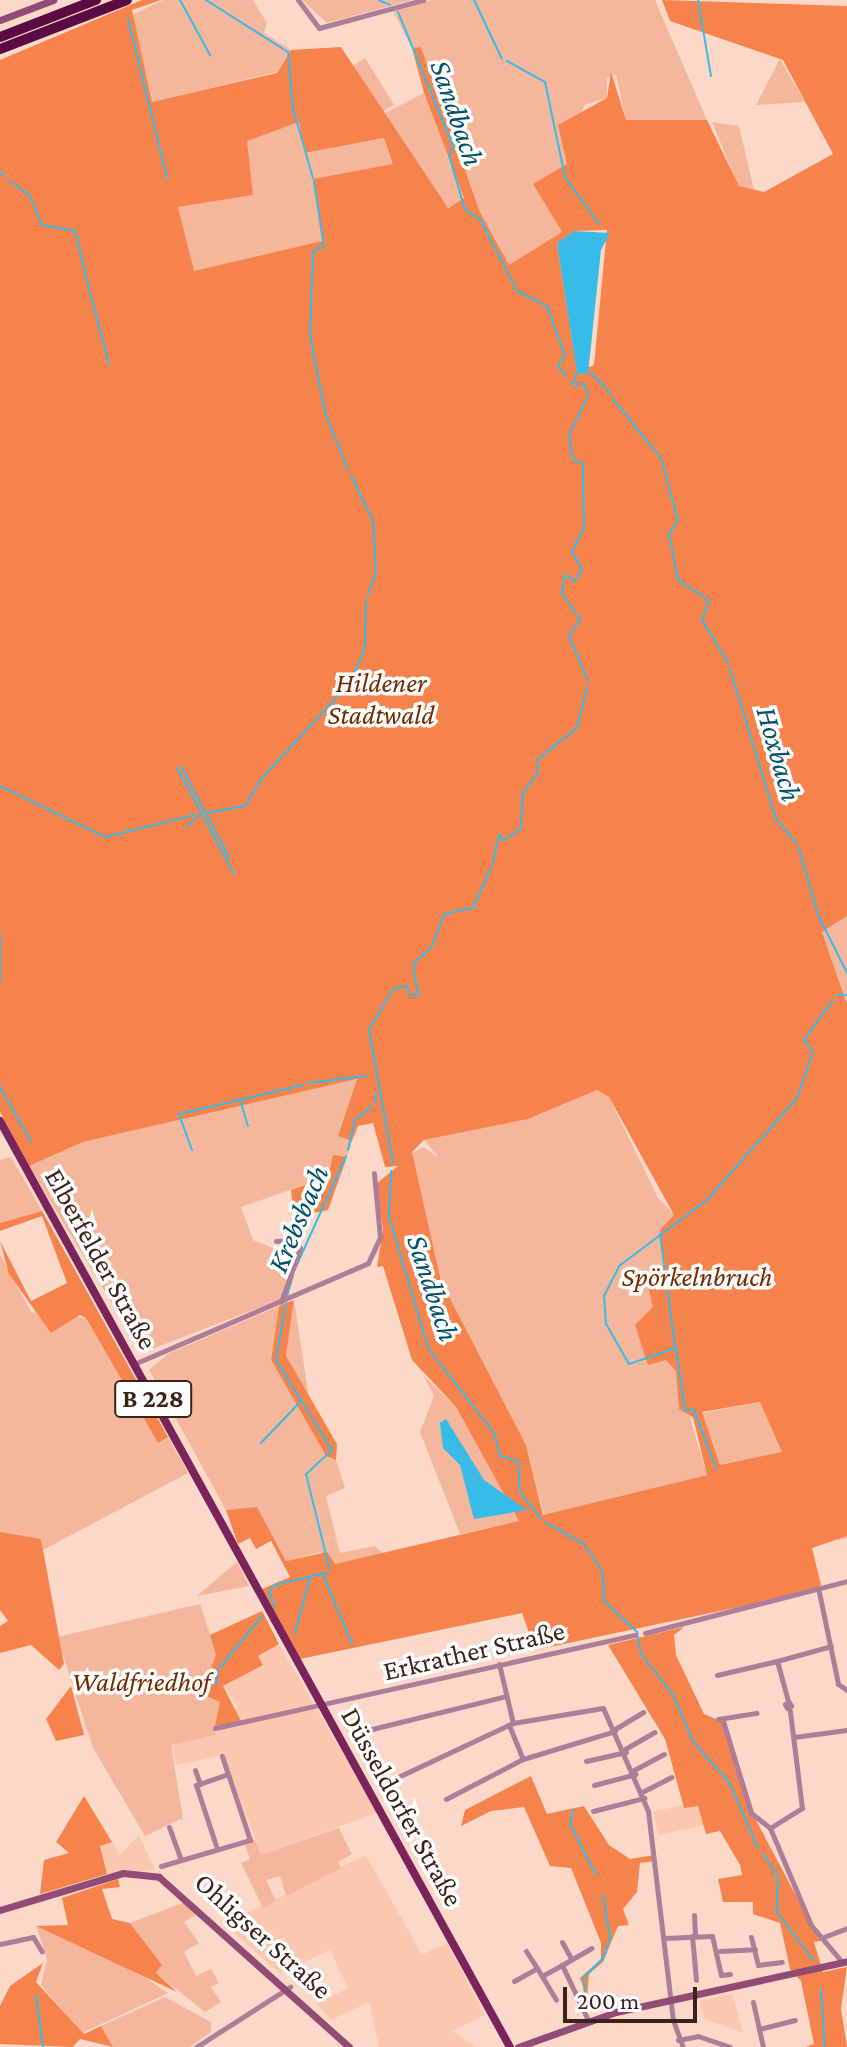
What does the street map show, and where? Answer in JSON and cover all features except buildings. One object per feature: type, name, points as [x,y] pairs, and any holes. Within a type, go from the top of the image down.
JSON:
[{"type":"highway","points":[[0,37],[96,0]]},
{"type":"highway","points":[[0,49],[127,0]]},
{"type":"main road","points":[[0,20],[53,0]]},
{"type":"main road","name":"Elberfelder Straße","points":[[0,1121],[257,1587]]},
{"type":"main road","name":"Düsseldorfer Straße","points":[[257,1587],[510,2047]]},
{"type":"main road","name":"Ohligser Straße","points":[[0,1910],[117,1875],[148,1874],[181,1890],[290,1987],[349,2047]]},
{"type":"main road","points":[[518,2047],[588,2020],[844,1962]]},
{"type":"street","points":[[298,0],[317,27],[423,0]]},
{"type":"street","points":[[134,1364],[280,1303],[374,1256],[380,1237],[374,1173]]},
{"type":"street","points":[[276,1241],[296,1240],[300,1248],[280,1303]]},
{"type":"street","points":[[645,1633],[819,1592],[847,1581]]},
{"type":"street","points":[[819,1592],[838,1684],[847,1690]]},
{"type":"street","name":"Erkrather Straße","points":[[215,1728],[635,1635]]},
{"type":"street","points":[[717,1675],[831,1646]]},
{"type":"street","points":[[777,1661],[788,1701]]},
{"type":"street","points":[[499,1664],[511,1724],[523,1759]]},
{"type":"street","points":[[368,1730],[506,1696]]},
{"type":"street","points":[[381,1785],[511,1724],[597,1706],[615,1730],[635,1772],[660,1862],[671,2000],[678,2040],[683,2047]]},
{"type":"street","points":[[770,1828],[801,1813],[790,1711]]},
{"type":"street","points":[[446,1799],[523,1759],[615,1730],[643,1712]]},
{"type":"street","points":[[757,1713],[720,1720],[751,1813],[770,1828],[821,1938],[844,1962]]},
{"type":"street","points":[[794,1737],[847,1730]]},
{"type":"street","points":[[586,1761],[626,1750],[654,1732]]},
{"type":"street","points":[[594,1785],[635,1772],[664,1754]]},
{"type":"street","points":[[222,1756],[252,1836],[220,1851],[195,1788],[228,1774]]},
{"type":"street","points":[[195,1770],[200,1784]]},
{"type":"street","points":[[593,1811],[643,1795],[671,1777]]},
{"type":"street","points":[[169,1827],[180,1857]]},
{"type":"street","points":[[161,1866],[216,1846]]},
{"type":"street","points":[[694,1915],[696,1980]]},
{"type":"street","points":[[821,1938],[847,1928]]},
{"type":"street","points":[[664,1938],[712,1936],[720,1951],[721,1975],[730,1974]]},
{"type":"street","points":[[0,1944],[33,1937],[42,1952]]},
{"type":"street","points":[[562,1942],[571,1959]]},
{"type":"street","points":[[542,1976],[591,1948]]},
{"type":"street","points":[[720,1951],[753,1949],[758,1965],[782,1962]]},
{"type":"street","points":[[526,1951],[556,2000]]},
{"type":"street","points":[[562,1965],[588,2020]]},
{"type":"street","points":[[514,1981],[537,1968]]},
{"type":"street","points":[[196,2047],[290,1987]]},
{"type":"street","points":[[753,2002],[763,2047]]},
{"type":"street","points":[[759,2029],[795,2020]]},
{"type":"street","points":[[678,2040],[698,2036],[730,2047]]},
{"type":"shaded area","points":[[279,1644],[377,1813],[261,1855],[224,1755],[176,1765],[171,1744],[214,1735],[238,1707],[223,1686],[262,1665],[258,1656]]},
{"type":"shaded area","points":[[703,1801],[708,1824],[658,1835],[653,1812]]},
{"type":"shaded area","points":[[139,1835],[155,1870],[107,1874],[100,1846],[112,1842],[120,1855]]},
{"type":"shaded area","points":[[366,1855],[422,1955],[447,1943],[485,2015],[452,2031],[476,2047],[379,2047],[369,2002],[331,2020],[317,2004],[348,1988],[330,1950],[280,1974],[224,1924]]},
{"type":"shaded area","points":[[732,1994],[743,2033],[705,2019],[699,2001]]},
{"type":"green space","name":"Hildener Stadtwald","points":[[142,0],[161,0],[132,10],[152,102],[277,73],[291,50],[341,47],[448,208],[464,198],[424,93],[412,48],[421,47],[480,212],[509,265],[562,232],[533,184],[567,164],[558,125],[607,98],[611,72],[626,120],[707,120],[739,186],[764,192],[833,154],[783,60],[670,21],[662,0],[847,6],[847,916],[822,932],[847,1004],[847,1536],[812,1548],[821,1585],[815,1591],[535,1650],[522,1613],[300,1659],[262,1589],[290,1577],[271,1541],[256,1549],[250,1538],[238,1544],[226,1510],[257,1507],[286,1561],[327,1552],[335,1564],[519,1521],[456,1407],[412,1360],[383,1266],[377,1267],[383,1230],[376,1184],[398,1166],[385,1167],[373,1123],[358,1126],[352,1141],[338,1136],[357,1079],[83,1142],[29,1166],[0,1112],[0,60]],"holes":[[[299,122],[305,153],[384,138],[393,164],[313,179],[322,241],[194,271],[178,207],[253,195],[247,141]],[[607,230],[594,365],[577,372],[557,243],[574,231]],[[597,1090],[609,1097],[674,1215],[660,1230],[664,1266],[648,1286],[653,1307],[635,1325],[648,1365],[666,1360],[676,1371],[679,1409],[693,1417],[707,1475],[543,1515],[526,1445],[441,1281],[412,1152],[424,1140],[528,1119]],[[760,1402],[782,1452],[720,1465],[702,1412]]]},
{"type":"green space","points":[[163,0],[253,0],[267,23],[264,33],[291,50],[277,72],[152,102],[132,15]]},
{"type":"green space","points":[[302,0],[412,0],[327,23]]},
{"type":"green space","points":[[432,0],[655,0],[707,120],[626,121],[616,74],[607,78],[607,98],[584,105],[567,164],[562,232],[509,265],[480,212],[421,47],[412,48],[393,11]]},
{"type":"green space","points":[[365,58],[394,105],[382,112],[353,65]]},
{"type":"green space","points":[[780,59],[805,102],[756,105]]},
{"type":"green space","points":[[424,93],[464,198],[447,208],[385,113]]},
{"type":"green space","points":[[299,122],[306,153],[384,138],[394,165],[322,241],[193,272],[178,207],[253,195],[246,141]]},
{"type":"green space","points":[[712,122],[739,126],[754,190],[738,186]]},
{"type":"green space","points":[[847,916],[847,1003],[822,932]]},
{"type":"green space","points":[[357,1079],[338,1136],[352,1141],[347,1157],[333,1156],[328,1177],[241,1207],[253,1240],[294,1257],[281,1299],[142,1353],[29,1166],[83,1142]]},
{"type":"green space","name":"Spörkelnbruch","points":[[597,1090],[609,1097],[658,1198],[674,1214],[847,1212],[847,1538],[838,1540],[753,1322],[676,1371],[707,1475],[544,1515],[526,1445],[441,1281],[412,1153],[423,1147],[439,1158],[424,1140],[528,1119]]},
{"type":"green space","points":[[333,1155],[347,1157],[328,1210],[294,1217],[291,1190],[328,1177]]},
{"type":"green space","points":[[11,1157],[42,1211],[0,1223],[0,1160]]},
{"type":"green space","points":[[42,1211],[168,1437],[158,1443],[86,1318],[80,1315],[51,1333],[9,1274],[0,1241],[31,1301],[67,1283],[42,1216],[0,1231],[0,1223]]},
{"type":"green space","points":[[0,1255],[31,1312],[86,1318],[158,1443],[168,1437],[188,1473],[43,1550],[41,1539],[0,1537]]},
{"type":"green space","points":[[294,1300],[310,1404],[286,1356]]},
{"type":"green space","points":[[294,1300],[286,1356],[337,1444],[336,1460],[326,1456],[271,1360],[279,1306]]},
{"type":"green space","points":[[279,1306],[271,1360],[326,1456],[336,1460],[345,1488],[326,1496],[340,1553],[375,1546],[384,1554],[334,1564],[321,1552],[286,1561],[257,1507],[226,1510],[149,1370],[168,1354]]},
{"type":"green space","points":[[423,1375],[456,1407],[520,1521],[460,1534],[420,1432],[434,1396]]},
{"type":"green space","points":[[761,1402],[783,1453],[720,1465],[702,1413]]},
{"type":"green space","points":[[0,1532],[41,1539],[64,1664],[59,1670],[31,1645],[0,1653],[0,1626],[8,1621],[0,1610]]},
{"type":"green space","points":[[237,1562],[249,1586],[197,1596]]},
{"type":"green space","name":"Waldfriedhof","points":[[200,1604],[217,1655],[203,1694],[221,1701],[215,1735],[171,1745],[183,1818],[145,1836],[93,1748],[57,1637]]},
{"type":"green space","points":[[262,1611],[279,1644],[258,1656],[263,1665],[223,1686],[242,1723],[215,1726],[220,1702],[202,1694],[216,1655],[210,1635]]},
{"type":"green space","points":[[684,1627],[674,1635],[676,1655],[704,1714],[726,1723],[757,1822],[820,1941],[814,1942],[823,1972],[847,1967],[841,2009],[847,2047],[806,2047],[814,2044],[801,1981],[790,1969],[780,1923],[753,1914],[753,1902],[723,1902],[718,1879],[742,1875],[740,1865],[720,1831],[706,1834],[698,1806],[684,1808],[665,1739],[608,1645]]},
{"type":"green space","points":[[71,1686],[84,1735],[56,1741],[46,1719]]},
{"type":"green space","points":[[531,1776],[547,1814],[584,1806],[609,1845],[630,1859],[654,1855],[656,1861],[640,1863],[637,1892],[623,1909],[629,1925],[618,1926],[603,1962],[589,1974],[587,1997],[580,1978],[601,1959],[601,1943],[571,1868],[550,1866],[524,1807],[491,1811],[461,1826],[465,1810]]},
{"type":"green space","points":[[84,1796],[112,1842],[100,1846],[107,1874],[40,1894],[44,1860],[69,1853],[56,1842]]},
{"type":"green space","points":[[339,1828],[352,1854],[338,1862],[341,1868],[286,1896],[280,1876],[266,1880],[276,1901],[263,1908],[241,1863],[250,1859],[245,1845],[255,1840],[261,1855]]},
{"type":"green space","points":[[118,1879],[120,1887],[102,1889],[112,1919],[130,1923],[162,1965],[156,1973],[177,1992],[36,1926],[68,1925],[62,1898]]},
{"type":"green space","points":[[188,1901],[199,1913],[184,1922],[199,1943],[184,1952],[196,1976],[211,1969],[219,1983],[211,1987],[221,2002],[205,2012],[156,1973],[162,1965],[130,1923]]},
{"type":"green space","points":[[36,1926],[138,1973],[168,1993],[82,2033],[41,1985],[47,1959]]},
{"type":"green space","points":[[43,1963],[36,1982],[84,2034],[101,2026],[113,2047],[80,2039],[73,2047],[0,2044],[0,2006],[10,1986]]},
{"type":"green space","points":[[165,1997],[211,2022],[211,2032],[190,2047],[113,2047],[101,2026]]},
{"type":"water","points":[[574,231],[610,233],[601,250],[588,374],[577,373],[557,243]]},
{"type":"water","points":[[446,1419],[484,1480],[527,1510],[474,1519],[460,1465],[443,1448],[440,1423]]},
{"type":"waterway","points":[[180,0],[210,55]]},
{"type":"waterway","points":[[206,0],[288,52],[293,108],[313,178]]},
{"type":"waterway","name":"Sandbach","points":[[379,0],[390,5]]},
{"type":"waterway","name":"Hoxbach","points":[[474,0],[502,59]]},
{"type":"waterway","points":[[698,0],[711,76]]},
{"type":"waterway","name":"Sandbach","points":[[398,12],[453,146],[449,155],[465,210],[480,219],[517,291],[547,306],[565,355],[558,366],[566,376]]},
{"type":"waterway","points":[[128,19],[167,178]]},
{"type":"waterway","name":"Hoxbach","points":[[507,61],[545,82],[565,177],[599,224]]},
{"type":"waterway","points":[[0,171],[4,176]]},
{"type":"waterway","points":[[314,182],[324,246],[313,251],[310,336],[325,412],[348,470]]},
{"type":"waterway","points":[[13,183],[30,196],[42,225],[75,231],[89,289]]},
{"type":"waterway","points":[[90,292],[109,365]]},
{"type":"waterway","name":"Sandbach","points":[[577,373],[572,384],[583,384],[589,394]]},
{"type":"waterway","name":"Hoxbach","points":[[591,373],[612,395]]},
{"type":"waterway","name":"Sandbach","points":[[587,398],[569,435],[573,460],[583,464],[584,528],[572,552],[582,569],[575,581],[565,575],[562,593],[580,620],[569,636],[588,681]]},
{"type":"waterway","name":"Hoxbach","points":[[613,399],[661,458],[678,520],[669,534],[678,580],[709,600],[702,620],[729,664]]},
{"type":"waterway","points":[[351,475],[373,521],[376,572],[368,595]]},
{"type":"waterway","points":[[206,813],[245,806],[262,778],[350,683],[365,647],[366,599]]},
{"type":"waterway","name":"Hoxbach","points":[[730,669],[776,819],[798,845]]},
{"type":"waterway","name":"Sandbach","points":[[493,863],[499,835],[504,840],[521,828],[523,793],[537,774],[538,759],[577,728],[587,687]]},
{"type":"waterway","points":[[181,766],[229,857]]},
{"type":"waterway","points":[[177,768],[234,874]]},
{"type":"waterway","points":[[0,786],[105,837],[194,815]]},
{"type":"waterway","points":[[187,827],[199,815]]},
{"type":"waterway","name":"Hoxbach","points":[[799,849],[818,915],[847,973]]},
{"type":"waterway","name":"Sandbach","points":[[393,1163],[369,1030],[393,989],[407,986],[410,996],[418,995],[413,964],[432,946],[444,914],[473,908],[492,866]]},
{"type":"waterway","points":[[0,935],[0,983]]},
{"type":"waterway","points":[[837,995],[847,995]]},
{"type":"waterway","points":[[810,1047],[804,1040],[833,1000]]},
{"type":"waterway","points":[[716,1469],[694,1410],[685,1410],[676,1348],[629,1364],[606,1324],[604,1296],[619,1266],[707,1200],[797,1098],[812,1055]]},
{"type":"waterway","points":[[308,1083],[367,1076]]},
{"type":"waterway","points":[[192,1150],[179,1114],[304,1085]]},
{"type":"waterway","points":[[0,1087],[31,1142]]},
{"type":"waterway","name":"Krebsbach","points":[[375,1102],[376,1093]]},
{"type":"waterway","points":[[240,1100],[248,1126]]},
{"type":"waterway","name":"Krebsbach","points":[[348,1150],[355,1120],[372,1106]]},
{"type":"waterway","name":"Krebsbach","points":[[295,1269],[346,1156]]},
{"type":"waterway","name":"Sandbach","points":[[391,1171],[389,1216],[428,1348],[494,1433],[500,1456],[518,1461],[520,1492],[541,1519]]},
{"type":"waterway","points":[[660,1234],[675,1347]]},
{"type":"waterway","name":"Krebsbach","points":[[287,1296],[293,1275]]},
{"type":"waterway","name":"Krebsbach","points":[[286,1303],[276,1360],[332,1450],[306,1474],[329,1567]]},
{"type":"waterway","points":[[261,1443],[300,1402]]},
{"type":"waterway","name":"Sandbach","points":[[545,1522],[584,1544],[603,1572],[604,1601],[637,1632],[641,1654],[672,1693],[694,1743],[729,1782],[758,1848]]},
{"type":"waterway","name":"Krebsbach","points":[[275,1607],[269,1592],[275,1585],[329,1572]]},
{"type":"waterway","points":[[323,1575],[352,1644]]},
{"type":"waterway","points":[[295,1633],[310,1577]]},
{"type":"waterway","name":"Krebsbach","points":[[216,1685],[217,1671],[262,1616]]},
{"type":"waterway","points":[[573,1811],[570,1824],[596,1875]]},
{"type":"waterway","name":"Sandbach","points":[[763,1854],[778,1877],[777,1912],[813,1960]]},
{"type":"waterway","points":[[585,1994],[583,1978],[603,1959],[610,1938],[603,1895]]},
{"type":"waterway","name":"Sandbach","points":[[821,1989],[825,2047]]},
{"type":"waterway","points":[[36,1996],[43,2047]]}]
